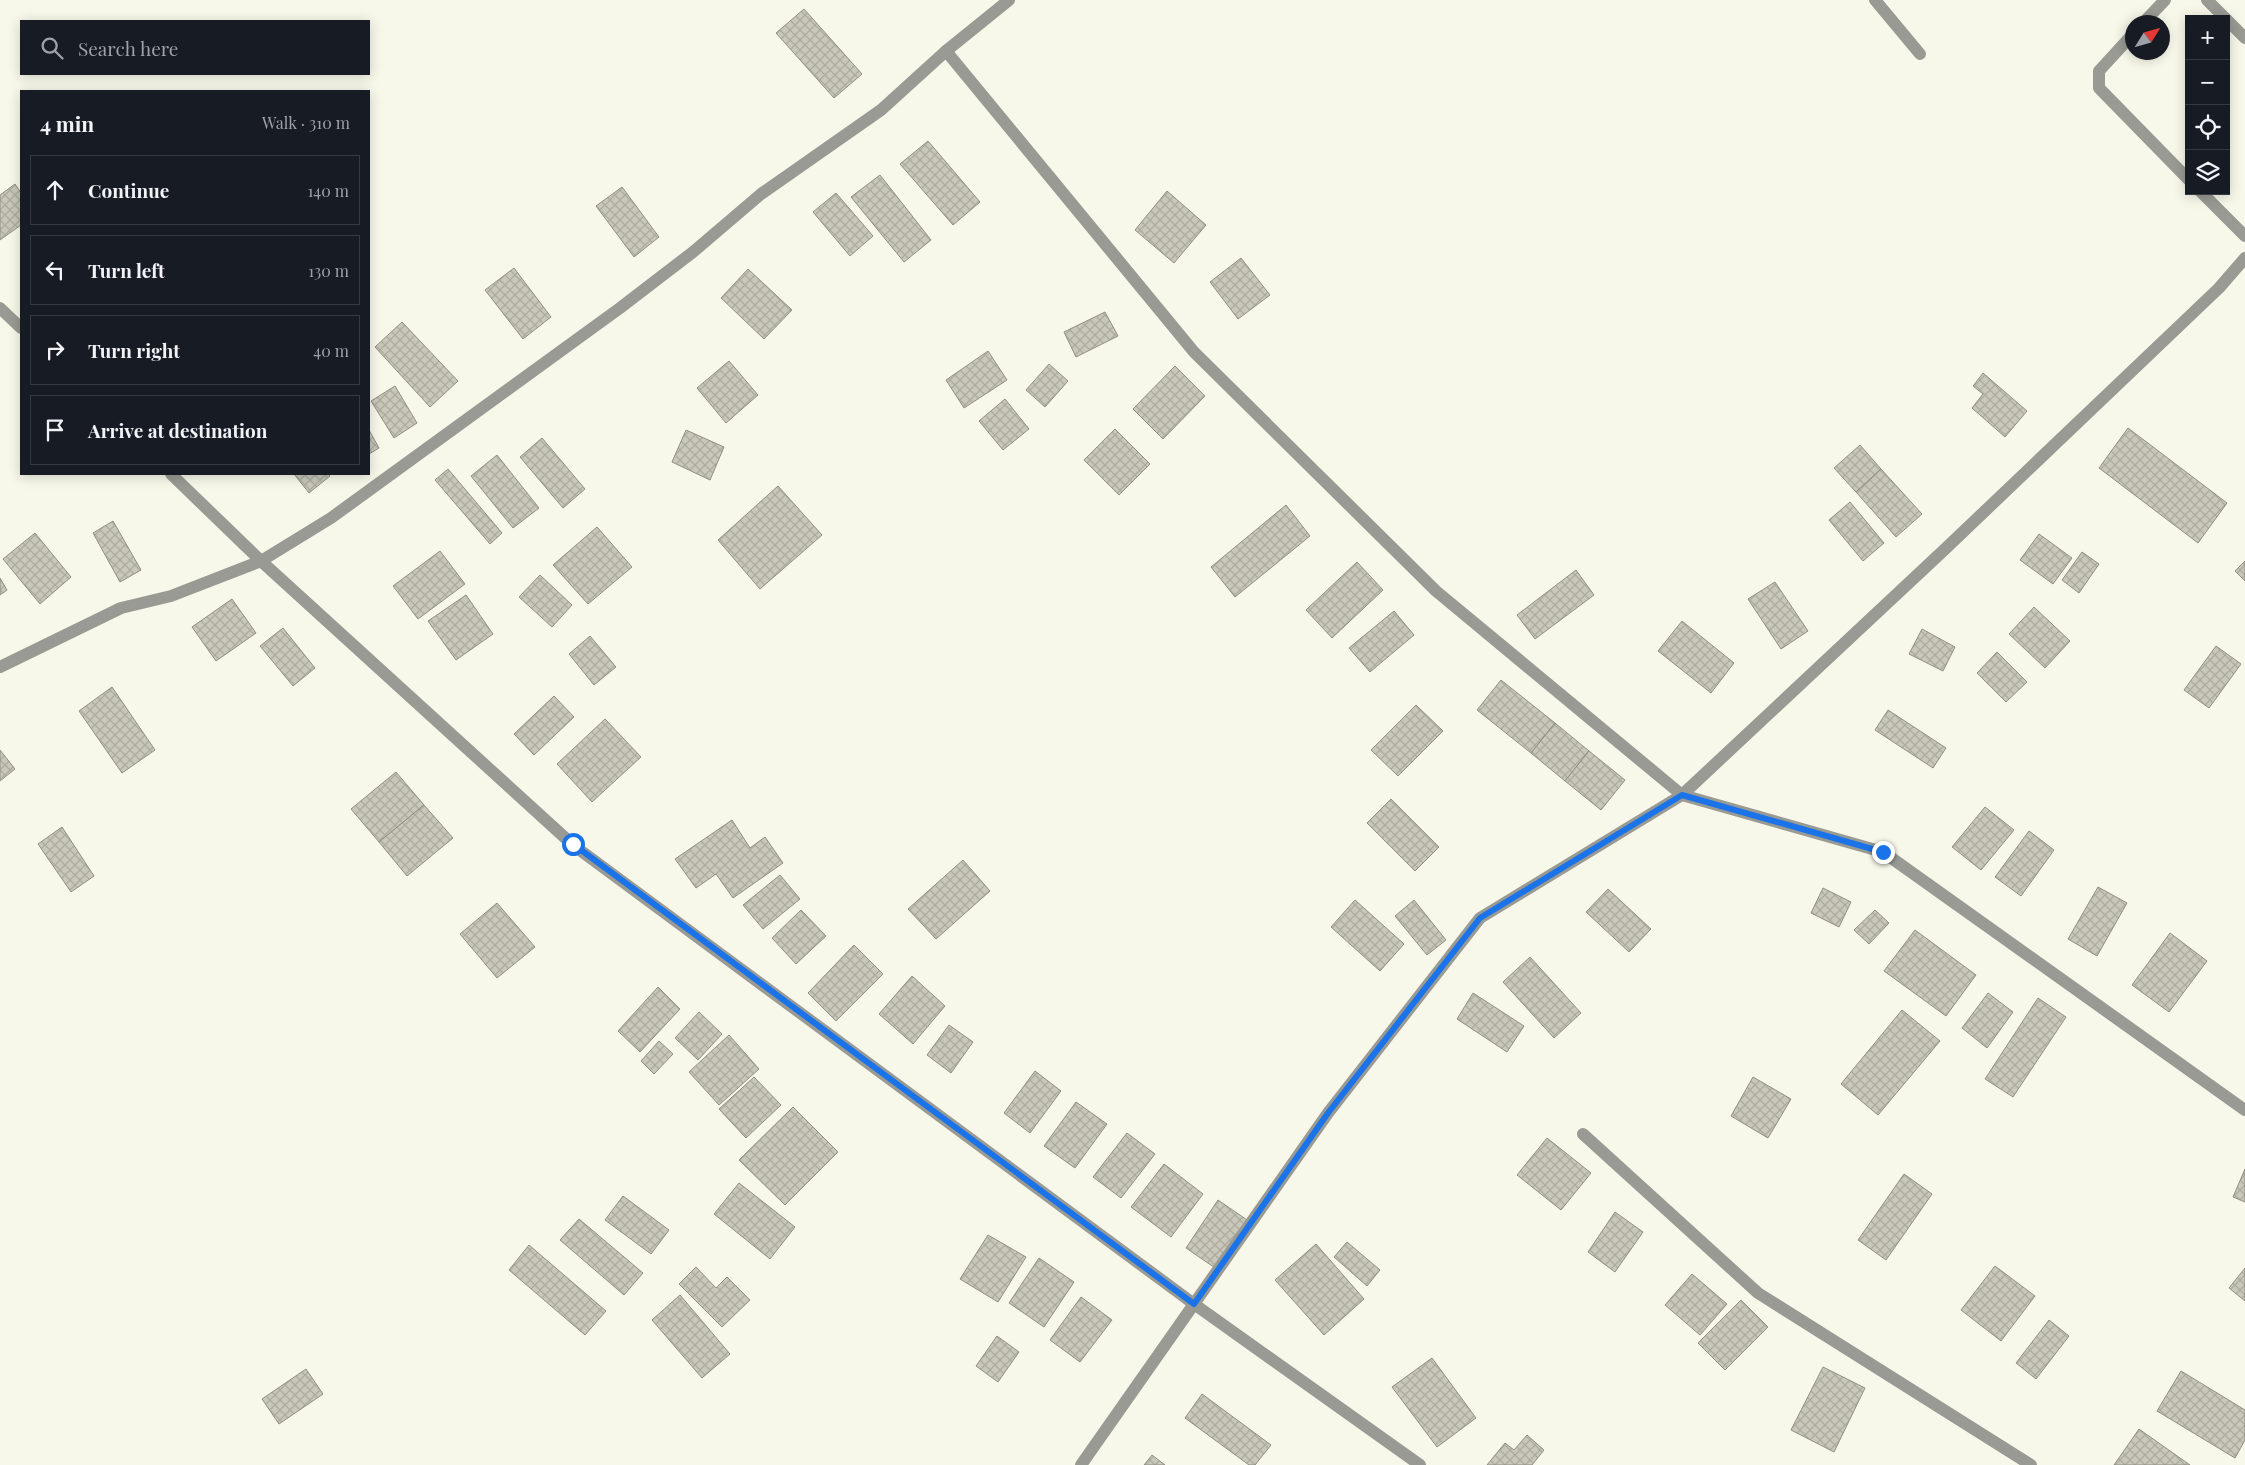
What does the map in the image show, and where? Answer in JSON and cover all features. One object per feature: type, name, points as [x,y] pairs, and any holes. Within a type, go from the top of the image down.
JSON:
[{"type":"street","points":[[0,667],[121,608],[171,596],[261,561],[331,518],[620,308],[693,252],[761,194],[881,110],[946,51],[1009,0]]},
{"type":"street","points":[[1875,0],[1920,54]]},
{"type":"street","points":[[2151,15],[2165,0]]},
{"type":"street","points":[[2207,0],[2222,15]]},
{"type":"street","points":[[2230,23],[2245,38]]},
{"type":"street","points":[[2125,43],[2099,71],[2099,88],[2185,176]]},
{"type":"street","points":[[946,51],[1194,352],[1436,591],[1682,795],[1883,852],[2245,1110]]},
{"type":"street","points":[[2204,195],[2245,236]]},
{"type":"street","points":[[1080,1465],[1328,1113],[1480,918],[1682,795],[1944,550],[2219,288],[2245,258]]},
{"type":"street","points":[[0,308],[20,327]]},
{"type":"street","points":[[172,475],[261,561],[573,844],[1194,1304],[1420,1465]]},
{"type":"street","points":[[1583,1134],[1758,1293],[2031,1465]]},
{"type":"building","points":[[804,9],[862,74],[834,98],[776,33]]},
{"type":"building","points":[[928,141],[980,202],[953,225],[900,164]]},
{"type":"building","points":[[880,175],[931,240],[904,262],[851,197]]},
{"type":"building","points":[[15,184],[20,192],[20,226],[0,240],[0,195]]},
{"type":"building","points":[[622,187],[659,237],[634,257],[596,206]]},
{"type":"building","points":[[1167,191],[1206,225],[1174,263],[1135,230]]},
{"type":"building","points":[[836,193],[873,236],[850,256],[813,212]]},
{"type":"building","points":[[1241,258],[1270,295],[1238,319],[1210,282]]},
{"type":"building","points":[[514,268],[551,317],[523,339],[485,290]]},
{"type":"building","points":[[748,269],[792,310],[764,339],[721,298]]},
{"type":"building","points":[[1105,312],[1118,336],[1076,357],[1064,332]]},
{"type":"building","points":[[402,322],[458,381],[430,407],[375,347]]},
{"type":"building","points":[[988,351],[1007,380],[964,408],[946,380]]},
{"type":"building","points":[[729,361],[758,395],[726,423],[697,388]]},
{"type":"building","points":[[1049,364],[1068,381],[1045,407],[1026,390]]},
{"type":"building","points":[[1175,366],[1205,396],[1163,439],[1133,409]]},
{"type":"building","points":[[1983,373],[2027,411],[2005,437],[1972,408],[1983,394],[1973,386]]},
{"type":"building","points":[[395,386],[417,423],[394,438],[371,401]]},
{"type":"building","points":[[1005,399],[1029,429],[1003,450],[979,421]]},
{"type":"building","points":[[2128,428],[2227,503],[2198,543],[2099,468]]},
{"type":"building","points":[[1115,429],[1150,464],[1119,495],[1084,460]]},
{"type":"building","points":[[686,430],[724,447],[710,480],[672,462]]},
{"type":"building","points":[[370,432],[379,448],[370,453]]},
{"type":"building","points":[[542,438],[585,489],[563,508],[520,457]]},
{"type":"building","points":[[1860,445],[1881,469],[1856,492],[1834,468]]},
{"type":"building","points":[[497,455],[539,508],[513,528],[471,476]]},
{"type":"building","points":[[448,469],[502,533],[490,544],[435,480]]},
{"type":"building","points":[[1881,469],[1922,514],[1896,537],[1856,492]]},
{"type":"building","points":[[295,475],[330,476],[309,493]]},
{"type":"building","points":[[778,486],[822,535],[760,589],[718,540]]},
{"type":"building","points":[[1850,502],[1884,543],[1863,561],[1829,520]]},
{"type":"building","points":[[1286,505],[1310,536],[1235,597],[1211,567]]},
{"type":"building","points":[[113,521],[141,570],[120,582],[93,533]]},
{"type":"building","points":[[597,527],[632,567],[588,604],[553,565]]},
{"type":"building","points":[[35,533],[71,577],[40,604],[3,559]]},
{"type":"building","points":[[2039,534],[2072,558],[2053,584],[2020,560]]},
{"type":"building","points":[[440,551],[465,584],[418,619],[393,586]]},
{"type":"building","points":[[2082,552],[2099,564],[2079,593],[2062,580]]},
{"type":"building","points":[[2245,561],[2245,581],[2235,571]]},
{"type":"building","points":[[1357,562],[1383,590],[1332,638],[1306,610]]},
{"type":"building","points":[[1576,570],[1594,595],[1535,639],[1517,615]]},
{"type":"building","points":[[540,575],[572,605],[552,627],[519,597]]},
{"type":"building","points":[[0,578],[7,590],[0,595]]},
{"type":"building","points":[[1775,582],[1808,631],[1781,649],[1748,599]]},
{"type":"building","points":[[466,595],[493,634],[456,660],[428,621]]},
{"type":"building","points":[[232,599],[256,633],[216,661],[192,627]]},
{"type":"building","points":[[2034,607],[2070,641],[2045,668],[2009,634]]},
{"type":"building","points":[[1394,611],[1414,635],[1370,672],[1349,648]]},
{"type":"building","points":[[1682,621],[1734,663],[1711,693],[1658,651]]},
{"type":"building","points":[[283,628],[315,668],[293,686],[260,646]]},
{"type":"building","points":[[1922,629],[1955,647],[1943,671],[1909,654]]},
{"type":"building","points":[[590,636],[616,667],[594,685],[569,654]]},
{"type":"building","points":[[2216,646],[2241,664],[2209,708],[2184,690]]},
{"type":"building","points":[[1997,652],[2027,682],[2006,702],[1977,673]]},
{"type":"building","points":[[1501,680],[1555,723],[1531,753],[1477,710]]},
{"type":"building","points":[[112,687],[155,750],[122,773],[79,711]]},
{"type":"building","points":[[554,696],[574,717],[534,755],[514,734]]},
{"type":"building","points":[[1416,705],[1443,731],[1398,776],[1371,750]]},
{"type":"building","points":[[1888,710],[1946,748],[1933,768],[1875,730]]},
{"type":"building","points":[[605,719],[641,757],[592,802],[557,764]]},
{"type":"building","points":[[1555,723],[1589,751],[1565,781],[1531,753]]},
{"type":"building","points":[[0,750],[15,769],[0,781]]},
{"type":"building","points":[[1589,751],[1625,780],[1601,810],[1565,781]]},
{"type":"building","points":[[396,772],[424,805],[379,842],[351,809]]},
{"type":"building","points":[[1391,799],[1439,847],[1415,871],[1367,823]]},
{"type":"building","points":[[424,805],[453,838],[407,876],[379,842]]},
{"type":"building","points":[[1985,807],[2014,830],[1981,870],[1952,847]]},
{"type":"building","points":[[732,820],[750,848],[765,837],[783,863],[733,898],[716,874],[696,888],[675,859]]},
{"type":"building","points":[[62,827],[94,876],[71,892],[38,844]]},
{"type":"building","points":[[2029,831],[2054,850],[2021,896],[1995,877]]},
{"type":"building","points":[[963,860],[990,891],[936,939],[908,909]]},
{"type":"building","points":[[780,875],[800,899],[763,929],[743,905]]},
{"type":"building","points":[[2098,887],[2127,903],[2097,956],[2068,939]]},
{"type":"building","points":[[1823,888],[1851,902],[1839,927],[1811,913]]},
{"type":"building","points":[[1608,889],[1651,929],[1629,952],[1586,912]]},
{"type":"building","points":[[1355,900],[1404,944],[1380,971],[1331,927]]},
{"type":"building","points":[[1414,900],[1446,940],[1427,955],[1395,916]]},
{"type":"building","points":[[497,903],[535,947],[497,978],[460,934]]},
{"type":"building","points":[[801,910],[826,936],[796,964],[772,938]]},
{"type":"building","points":[[1875,910],[1889,923],[1869,944],[1854,930]]},
{"type":"building","points":[[1915,930],[1976,975],[1946,1016],[1884,971]]},
{"type":"building","points":[[2170,933],[2207,961],[2169,1012],[2132,985]]},
{"type":"building","points":[[854,945],[883,974],[836,1021],[808,993]]},
{"type":"building","points":[[1530,957],[1581,1013],[1554,1038],[1503,982]]},
{"type":"building","points":[[912,976],[945,1006],[913,1044],[879,1014]]},
{"type":"building","points":[[658,987],[680,1009],[640,1052],[618,1031]]},
{"type":"building","points":[[1473,993],[1524,1026],[1507,1052],[1457,1019]]},
{"type":"building","points":[[1988,993],[2013,1012],[1987,1048],[1962,1028]]},
{"type":"building","points":[[2038,998],[2066,1017],[2013,1097],[1985,1079]]},
{"type":"building","points":[[1902,1010],[1940,1041],[1878,1115],[1841,1084]]},
{"type":"building","points":[[699,1012],[722,1034],[698,1060],[675,1038]]},
{"type":"building","points":[[949,1025],[973,1042],[951,1073],[927,1055]]},
{"type":"building","points":[[729,1035],[759,1069],[719,1105],[689,1072]]},
{"type":"building","points":[[659,1041],[673,1054],[654,1074],[641,1061]]},
{"type":"building","points":[[1035,1071],[1061,1091],[1030,1133],[1004,1113]]},
{"type":"building","points":[[754,1077],[781,1105],[746,1138],[719,1109]]},
{"type":"building","points":[[1753,1077],[1791,1099],[1768,1138],[1731,1116]]},
{"type":"building","points":[[1076,1102],[1107,1124],[1075,1168],[1044,1146]]},
{"type":"building","points":[[793,1107],[838,1152],[785,1205],[739,1160]]},
{"type":"building","points":[[1127,1133],[1155,1154],[1121,1198],[1093,1177]]},
{"type":"building","points":[[1547,1138],[1591,1173],[1561,1210],[1517,1175]]},
{"type":"building","points":[[1164,1164],[1203,1194],[1171,1237],[1131,1207]]},
{"type":"building","points":[[2245,1169],[2245,1202],[2233,1197]]},
{"type":"building","points":[[1904,1174],[1932,1194],[1886,1260],[1858,1240]]},
{"type":"building","points":[[739,1183],[795,1227],[770,1259],[714,1214]]},
{"type":"building","points":[[623,1196],[669,1230],[651,1254],[605,1220]]},
{"type":"building","points":[[1218,1200],[1253,1224],[1221,1272],[1186,1248]]},
{"type":"building","points":[[1615,1212],[1643,1232],[1615,1272],[1588,1252]]},
{"type":"building","points":[[579,1219],[643,1273],[624,1295],[560,1240]]},
{"type":"building","points":[[988,1235],[1026,1257],[998,1302],[960,1279]]},
{"type":"building","points":[[1347,1242],[1380,1270],[1367,1286],[1334,1257]]},
{"type":"building","points":[[1316,1244],[1364,1299],[1324,1335],[1275,1280]]},
{"type":"building","points":[[529,1245],[606,1311],[585,1335],[509,1270]]},
{"type":"building","points":[[1039,1258],[1074,1282],[1044,1327],[1009,1303]]},
{"type":"building","points":[[1995,1266],[2035,1296],[2001,1341],[1961,1310]]},
{"type":"building","points":[[696,1267],[716,1288],[727,1277],[750,1300],[722,1327],[679,1284]]},
{"type":"building","points":[[2245,1268],[2245,1301],[2229,1288]]},
{"type":"building","points":[[1692,1274],[1727,1304],[1700,1335],[1665,1305]]},
{"type":"building","points":[[680,1295],[730,1354],[702,1378],[652,1320]]},
{"type":"building","points":[[1081,1297],[1112,1320],[1080,1362],[1050,1340]]},
{"type":"building","points":[[1741,1300],[1768,1327],[1725,1370],[1698,1343]]},
{"type":"building","points":[[2049,1320],[2069,1336],[2036,1379],[2016,1363]]},
{"type":"building","points":[[997,1336],[1019,1352],[998,1382],[976,1366]]},
{"type":"building","points":[[1432,1358],[1476,1418],[1437,1447],[1392,1387]]},
{"type":"building","points":[[1823,1367],[1865,1388],[1834,1452],[1791,1430]]},
{"type":"building","points":[[306,1369],[323,1394],[279,1424],[262,1399]]},
{"type":"building","points":[[2181,1371],[2245,1410],[2245,1440],[2235,1458],[2157,1411]]},
{"type":"building","points":[[1202,1394],[1271,1445],[1255,1465],[1249,1465],[1185,1418]]},
{"type":"building","points":[[2139,1429],[2190,1465],[2114,1465]]},
{"type":"building","points":[[1527,1435],[1544,1450],[1532,1465],[1487,1465],[1505,1443],[1514,1450]]},
{"type":"building","points":[[1152,1455],[1165,1465],[1144,1465]]},
{"type":"route","points":[[573,844],[1194,1304],[1328,1113],[1480,918],[1682,795],[1883,852]]}]
